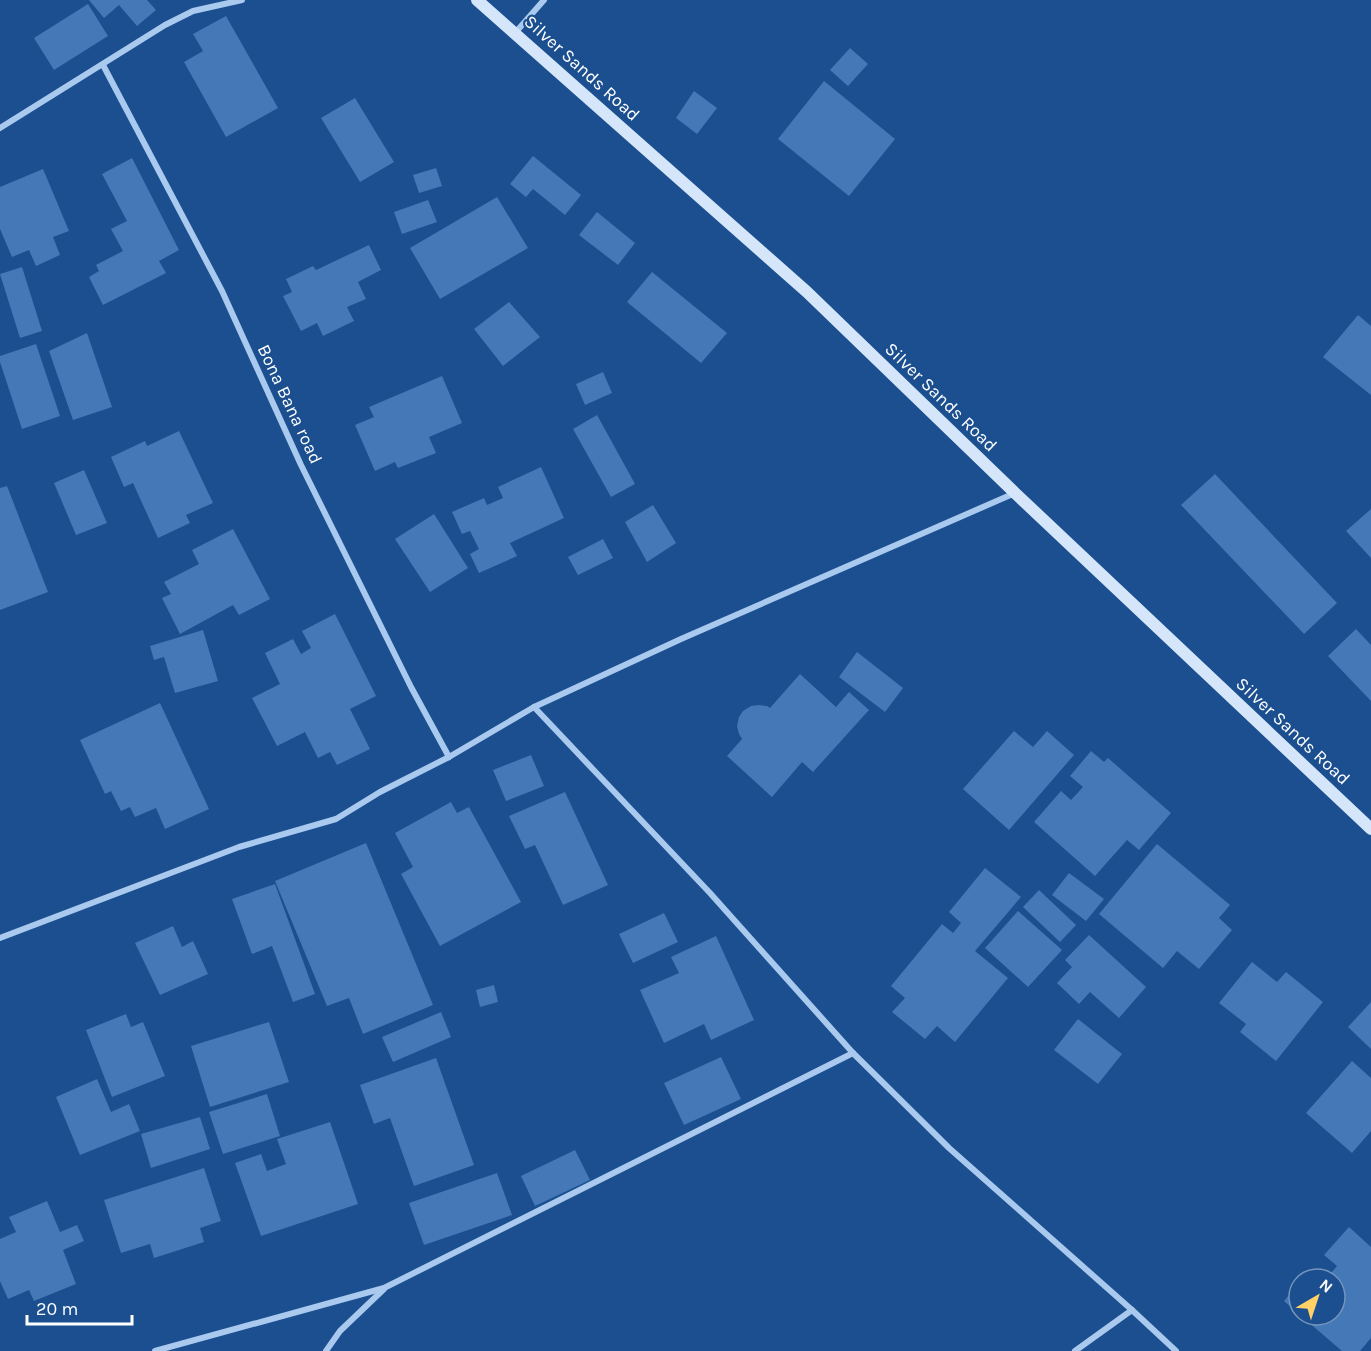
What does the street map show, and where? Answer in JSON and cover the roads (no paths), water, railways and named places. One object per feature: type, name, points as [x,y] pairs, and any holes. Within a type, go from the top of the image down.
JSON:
[{"type":"street","points":[[0,128],[165,25],[194,11],[242,0]]},
{"type":"street","name":"Silver Sands Road","points":[[477,0],[807,292],[1015,493],[1371,829]]},
{"type":"street","points":[[515,33],[544,0]]},
{"type":"street","name":"Bona Bana road","points":[[103,65],[222,291],[311,485],[406,677],[449,757]]},
{"type":"street","points":[[1,935],[239,847],[336,819],[380,792],[449,757],[534,707],[681,639],[1015,493]]},
{"type":"street","points":[[534,707],[710,892],[853,1053],[949,1148],[1176,1351]]},
{"type":"street","points":[[159,1350],[384,1288],[853,1053]]},
{"type":"street","points":[[326,1351],[340,1331],[384,1288]]},
{"type":"street","points":[[1075,1351],[1132,1310]]}]
